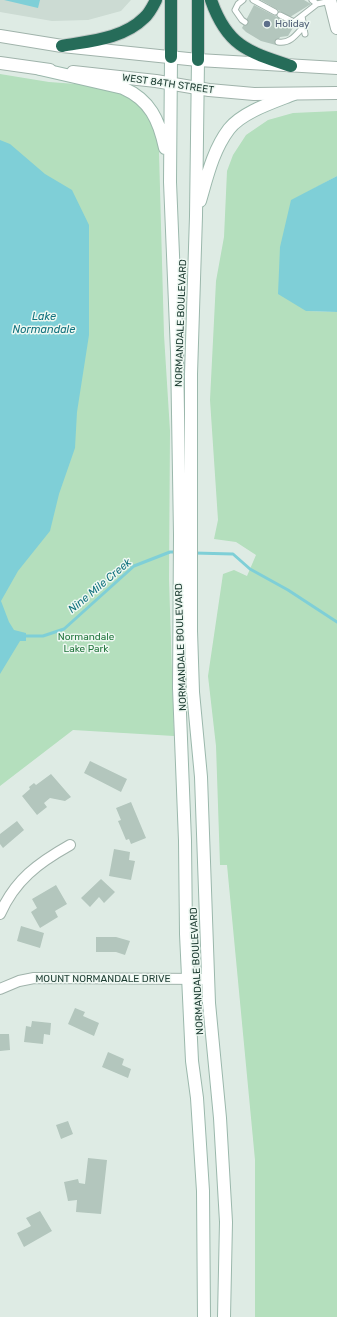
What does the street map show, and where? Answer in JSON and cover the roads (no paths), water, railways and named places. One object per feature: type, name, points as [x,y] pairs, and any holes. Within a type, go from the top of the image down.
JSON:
[{"type":"highway","points":[[62,46],[112,36],[127,31],[145,18],[156,0]]},
{"type":"highway","name":"NORMANDALE BOULEVARD","points":[[171,0],[171,57]]},
{"type":"highway","name":"NORMANDALE BOULEVARD","points":[[198,0],[198,60]]},
{"type":"highway","points":[[211,0],[217,17],[226,32],[240,44],[257,55],[291,66]]},
{"type":"main road","points":[[330,0],[337,28]]},
{"type":"main road","points":[[0,29],[19,40]]},
{"type":"main road","points":[[0,36],[62,46],[198,60],[337,68]]},
{"type":"main road","name":"NORMANDALE BOULEVARD","points":[[171,57],[170,182],[185,535]]},
{"type":"main road","name":"NORMANDALE BOULEVARD","points":[[198,60],[196,216],[185,570],[179,688],[187,979],[192,1061],[197,1098],[203,1190],[204,1317]]},
{"type":"main road","name":"WEST 84TH STREET","points":[[0,63],[254,94],[337,92]]},
{"type":"main road","points":[[40,69],[123,88],[140,98],[155,116],[161,131],[170,182]]},
{"type":"main road","points":[[196,216],[215,153],[229,129],[253,112],[294,94]]},
{"type":"main road","name":"NORMANDALE BOULEVARD","points":[[185,570],[193,692],[201,777],[209,1003],[220,1118],[226,1222],[224,1317]]},
{"type":"street","points":[[0,914],[5,902],[16,886],[33,868],[70,845]]},
{"type":"street","name":"MOUNT NORMANDALE DRIVE","points":[[0,988],[19,980],[34,978],[208,979]]},
{"type":"lane","points":[[243,0],[238,4],[235,10],[245,22]]},
{"type":"lane","points":[[253,0],[266,5],[294,22],[317,4],[330,0]]},
{"type":"lane","points":[[309,1],[317,4]]},
{"type":"lane","points":[[302,16],[305,34]]},
{"type":"lane","points":[[278,42],[291,40],[304,26]]},
{"type":"water","points":[[4,0],[40,0],[38,8]]},
{"type":"water","name":"Lake Normandale","points":[[0,140],[10,144],[45,174],[72,190],[89,225],[89,335],[77,412],[75,448],[59,494],[50,531],[18,571],[1,601],[9,622],[14,630],[26,633],[26,641],[20,641],[0,674]]},
{"type":"water","points":[[337,176],[337,312],[306,311],[278,294],[280,247],[291,200]]},
{"type":"waterway","name":"Nine Mile Creek","points":[[24,636],[43,636],[64,629],[134,566],[170,552],[178,552]]},
{"type":"waterway","name":"Nine Mile Creek","points":[[194,553],[233,554],[250,569],[288,590],[337,622]]},
{"type":"place","name":"Holiday","points":[[267,24]]},
{"type":"park label","name":"Normandale Lake Park","points":[[86,642]]}]
